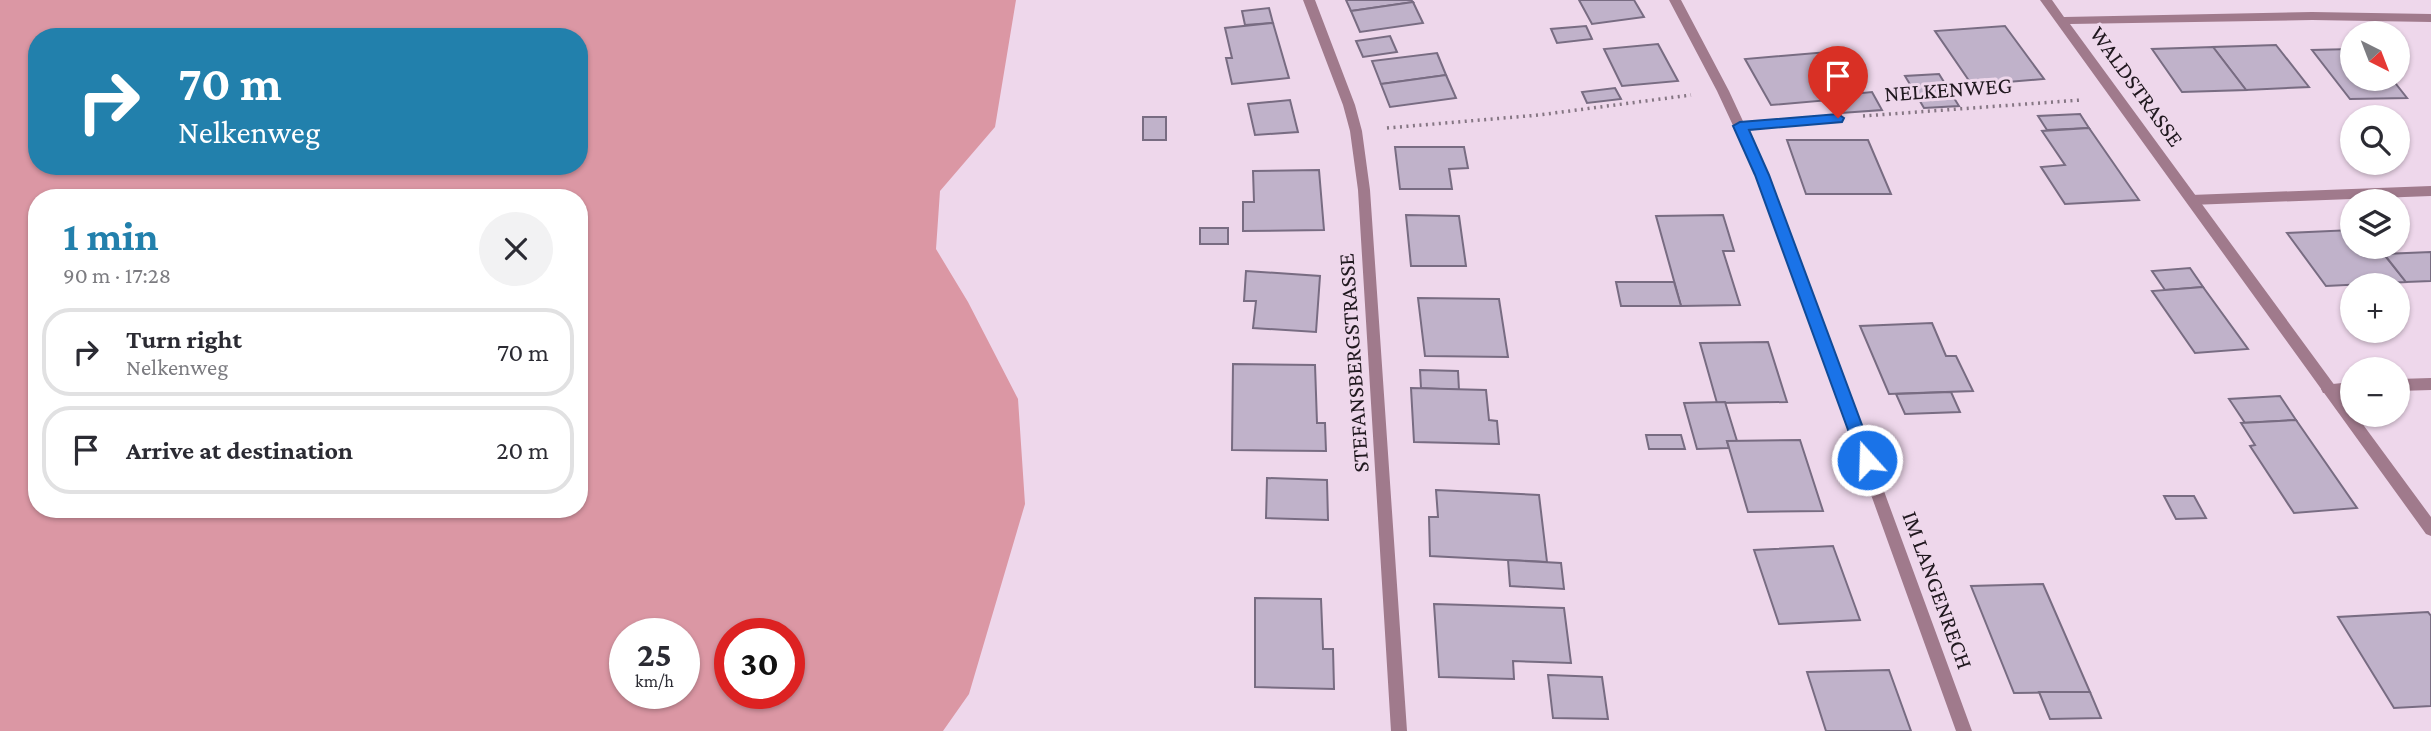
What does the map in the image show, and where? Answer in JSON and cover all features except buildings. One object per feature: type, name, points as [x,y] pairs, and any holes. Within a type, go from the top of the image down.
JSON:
[{"type":"street","name":"STEFANSBERGSTRASSE","points":[[1309,0],[1356,131],[1364,190],[1399,731]]},
{"type":"street","name":"IM LANGENRECH","points":[[1675,0],[1723,90],[1762,175],[1964,731]]},
{"type":"street","name":"WALDSTRASSE","points":[[2046,0],[2431,529]]},
{"type":"street","points":[[2062,21],[2312,16],[2431,18]]},
{"type":"street","points":[[1740,126],[1838,118]]},
{"type":"street","points":[[2191,200],[2431,191]]},
{"type":"street","points":[[2410,385],[2431,384]]},
{"type":"street","points":[[2328,389],[2340,388]]},
{"type":"path","points":[[1356,131],[1539,115],[1723,90]]},
{"type":"path","name":"NELKENWEG","points":[[1838,118],[2117,97]]},
{"type":"shaded area","points":[[0,0],[1016,0],[995,127],[940,191],[936,249],[968,302],[1018,399],[1025,504],[969,694],[943,731],[0,731]]},
{"type":"route","points":[[1838,118],[1740,126],[1762,175],[1867,460]]}]
